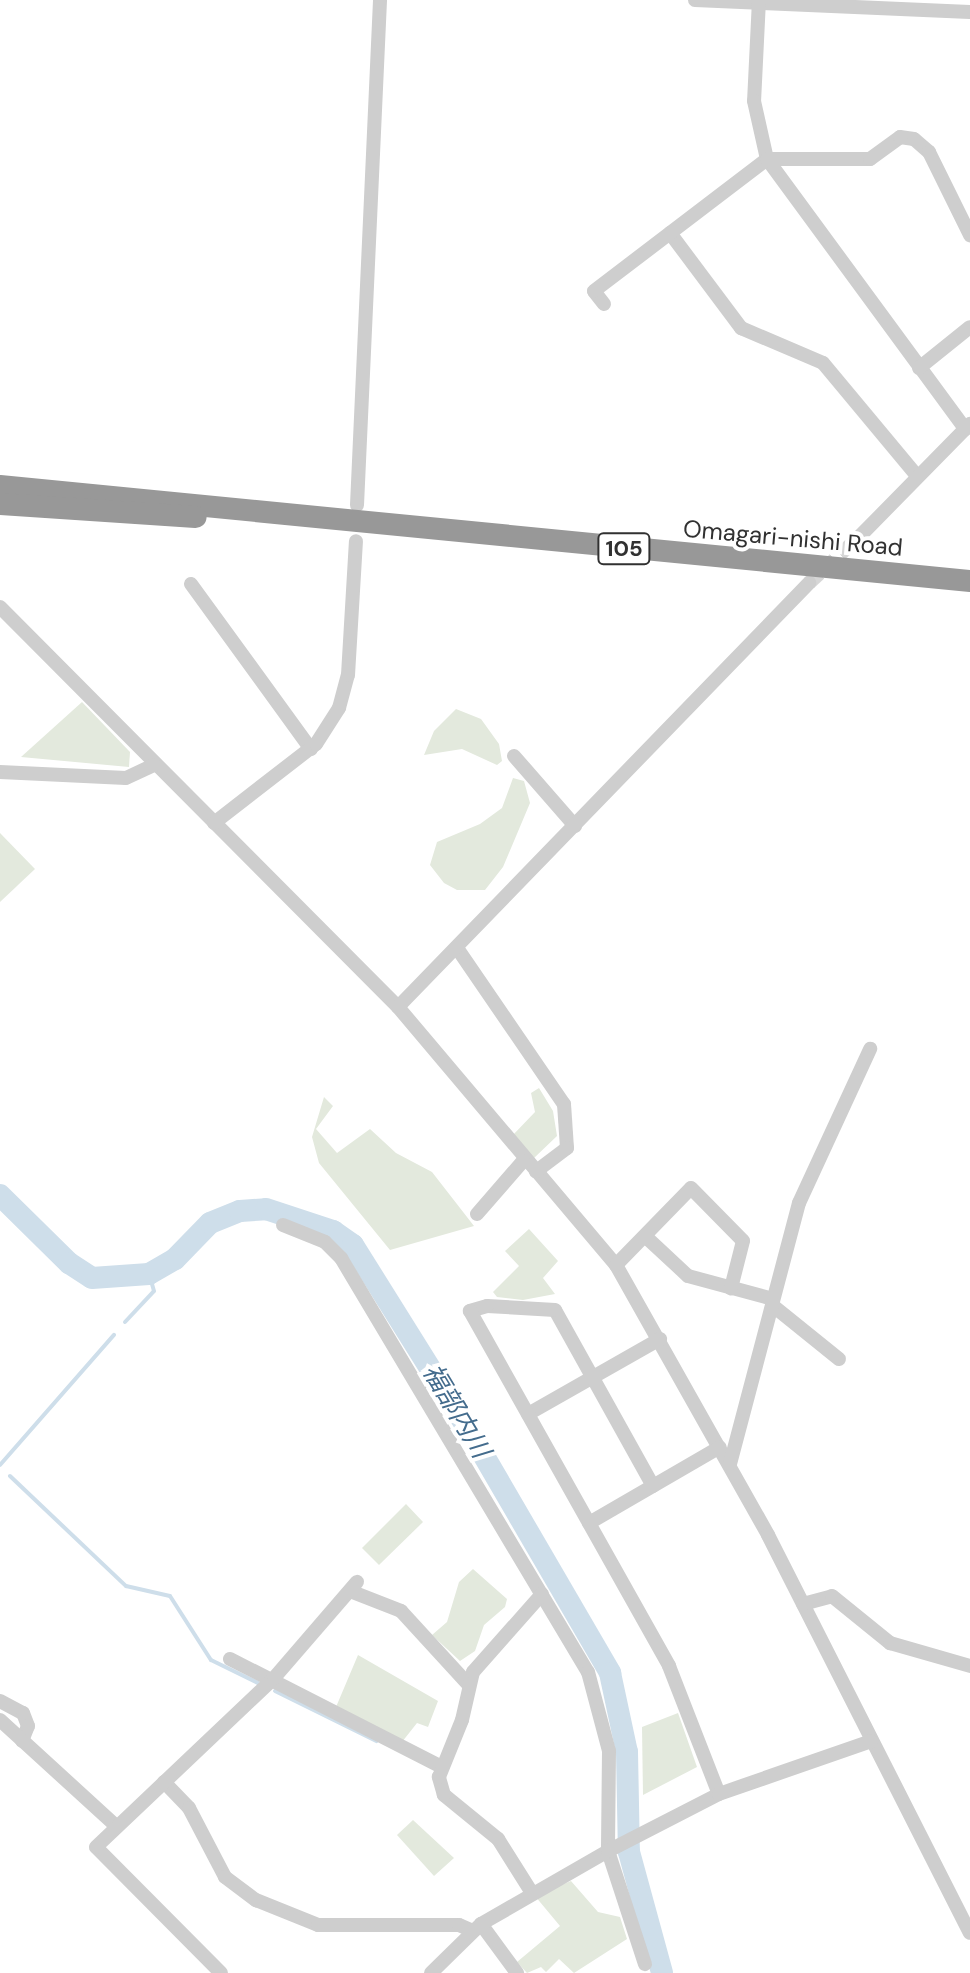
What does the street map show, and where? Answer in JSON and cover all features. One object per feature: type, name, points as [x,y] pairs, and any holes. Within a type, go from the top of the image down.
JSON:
[{"type":"highway","points":[[0,486],[277,516]]},
{"type":"highway","points":[[0,504],[164,516],[277,516]]},
{"type":"highway","name":"Omagari-nishi Road","points":[[277,516],[970,581]]},
{"type":"street","points":[[357,505],[380,0]]},
{"type":"street","points":[[695,0],[970,12]]},
{"type":"street","points":[[759,2],[754,101],[767,159],[919,368],[967,427],[861,535]]},
{"type":"street","points":[[604,304],[594,291],[767,159],[870,159],[900,137],[914,139],[929,152],[970,235]]},
{"type":"street","points":[[670,233],[741,328],[823,363],[918,477]]},
{"type":"street","points":[[919,368],[970,327]]},
{"type":"street","points":[[214,823],[311,749],[339,708],[348,675],[356,541]]},
{"type":"street","points":[[398,1007],[809,583]]},
{"type":"street","points":[[191,584],[311,749]]},
{"type":"street","points":[[0,607],[398,1007],[523,1161],[536,1171],[616,1265],[730,1464],[970,1933]]},
{"type":"street","points":[[514,756],[575,826]]},
{"type":"street","points":[[0,772],[126,778],[154,765]]},
{"type":"street","points":[[457,948],[564,1104],[567,1148],[536,1171]]},
{"type":"street","points":[[730,1464],[799,1203],[870,1049]]},
{"type":"street","points":[[477,1214],[523,1161]]},
{"type":"street","points":[[616,1265],[691,1188],[743,1241],[731,1288]]},
{"type":"street","points":[[283,1225],[325,1242],[341,1258],[588,1672],[601,1708],[610,1773],[612,1850],[645,1964]]},
{"type":"street","points":[[646,1237],[688,1276],[773,1302],[839,1359]]},
{"type":"street","points":[[653,1486],[555,1310],[470,1311],[669,1666],[719,1794]]},
{"type":"street","points":[[528,1414],[660,1339]]},
{"type":"street","points":[[589,1523],[720,1447]]},
{"type":"street","points":[[221,1973],[96,1847],[272,1681],[354,1587],[401,1611],[467,1683]]},
{"type":"street","points":[[532,1893],[498,1839],[444,1795],[440,1766],[462,1720],[467,1683],[542,1594]]},
{"type":"street","points":[[803,1604],[832,1596],[890,1643],[970,1666]]},
{"type":"street","points":[[230,1659],[440,1766]]},
{"type":"street","points":[[0,1701],[23,1713],[28,1726],[22,1741]]},
{"type":"street","points":[[0,1720],[116,1826]]},
{"type":"street","points":[[431,1973],[477,1927],[612,1850],[719,1794],[871,1741]]},
{"type":"street","points":[[164,1782],[189,1808],[225,1877],[256,1900],[318,1925],[477,1927],[517,1973]]},
{"type":"shaded area","points":[[82,702],[130,752],[129,767],[21,757]]},
{"type":"shaded area","points":[[456,709],[481,719],[499,744],[502,761],[497,765],[462,749],[424,755],[434,731]]},
{"type":"shaded area","points":[[513,778],[524,781],[530,803],[503,867],[485,890],[457,890],[444,883],[430,865],[437,842],[480,824],[502,808]]},
{"type":"shaded area","points":[[0,833],[35,869],[0,902]]},
{"type":"shaded area","points":[[539,1088],[553,1111],[557,1136],[533,1159],[512,1136],[535,1112],[531,1093]]},
{"type":"shaded area","points":[[324,1097],[333,1106],[316,1129],[337,1153],[370,1129],[396,1153],[432,1172],[474,1226],[390,1250],[319,1163],[312,1137]]},
{"type":"shaded area","points":[[529,1229],[558,1261],[543,1278],[555,1294],[523,1300],[497,1297],[493,1292],[519,1266],[505,1251]]},
{"type":"shaded area","points":[[406,1504],[423,1522],[379,1565],[362,1548]]},
{"type":"shaded area","points":[[473,1569],[507,1599],[505,1607],[484,1625],[475,1651],[460,1661],[432,1635],[447,1622],[459,1582]]},
{"type":"shaded area","points":[[358,1655],[438,1701],[428,1727],[417,1723],[402,1742],[336,1707]]},
{"type":"shaded area","points":[[678,1713],[697,1767],[643,1795],[642,1727]]},
{"type":"shaded area","points":[[413,1820],[454,1858],[434,1876],[397,1835]]},
{"type":"shaded area","points":[[571,1881],[598,1912],[620,1917],[627,1939],[574,1973],[559,1959],[546,1972],[541,1967],[527,1973],[517,1962],[560,1926],[535,1896]]},
{"type":"waterway","name":"福部内川","points":[[0,1195],[69,1263],[92,1278],[149,1274],[175,1259],[210,1223],[240,1211],[266,1209],[333,1231],[353,1245],[470,1432],[610,1673],[627,1752],[629,1852],[662,1973]]},
{"type":"waterway","points":[[125,1322],[154,1291],[149,1274]]},
{"type":"waterway","points":[[0,1465],[114,1335]]},
{"type":"waterway","points":[[10,1476],[126,1586],[170,1596],[211,1660],[258,1683]]},
{"type":"waterway","points":[[275,1691],[376,1741]]},
{"type":"tunnel","points":[[809,583],[861,535]]}]
